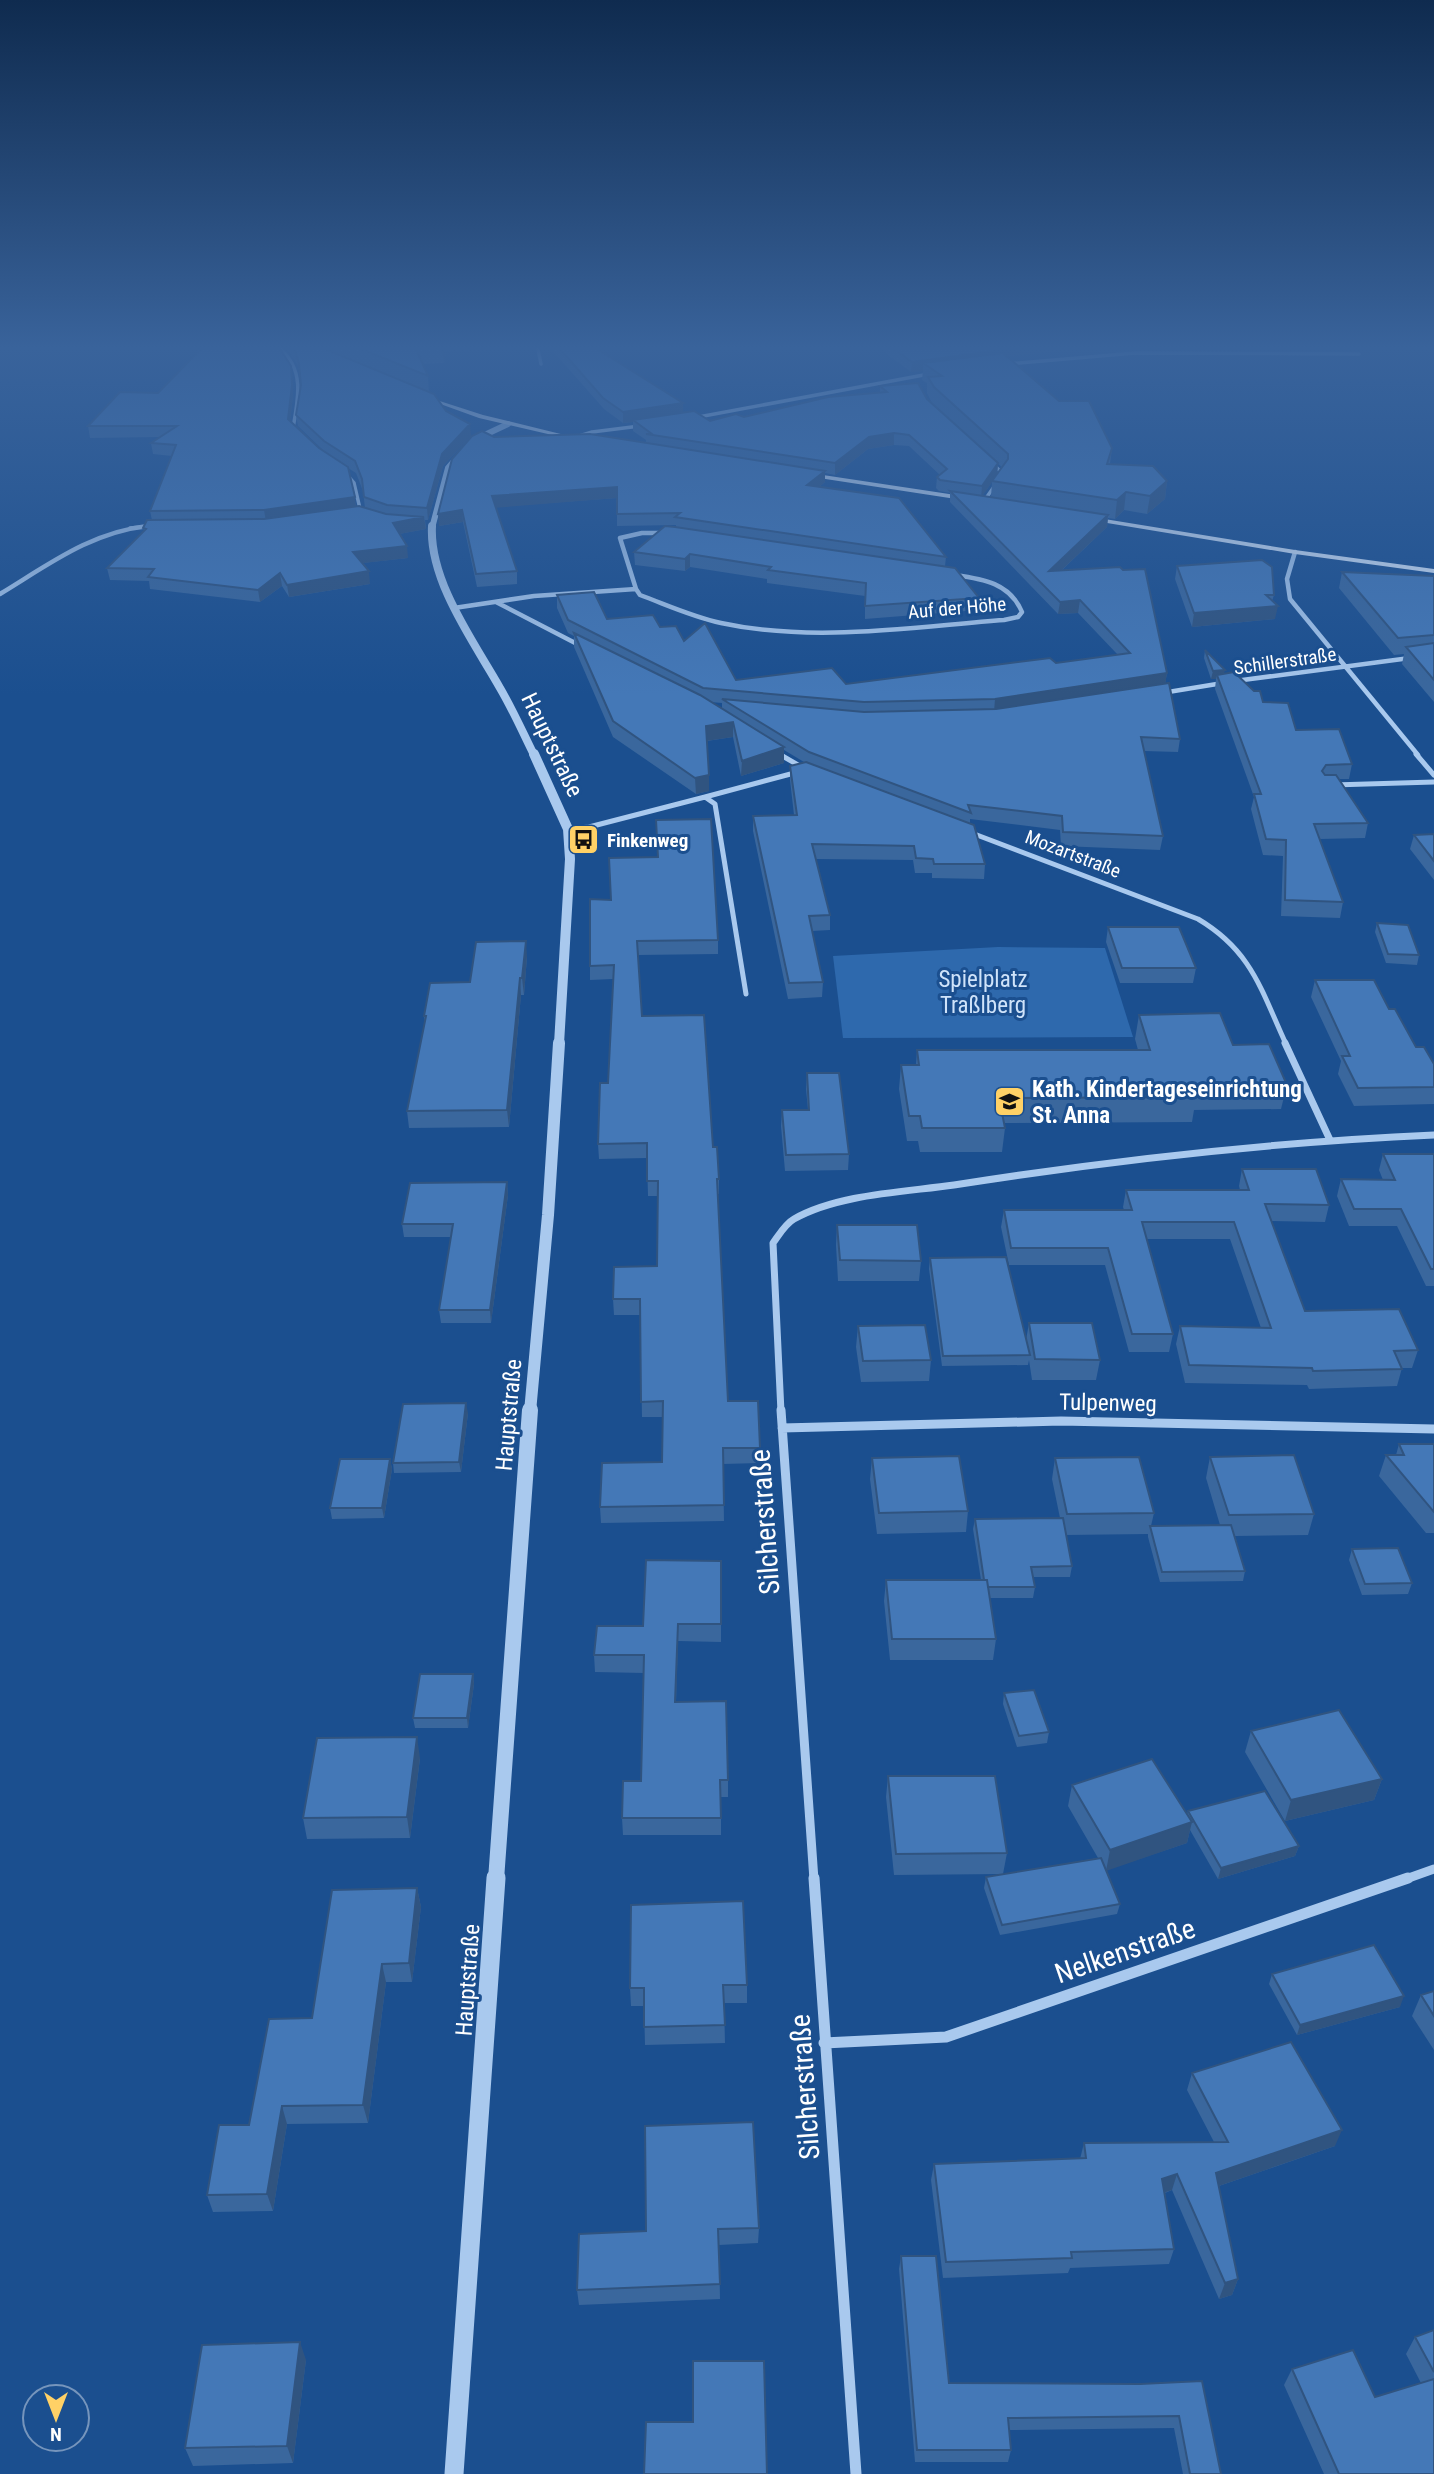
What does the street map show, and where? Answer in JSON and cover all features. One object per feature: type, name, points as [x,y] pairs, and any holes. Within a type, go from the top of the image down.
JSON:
[{"type":"main road","points":[[797,473],[997,503]]},
{"type":"main road","points":[[1074,516],[1295,552],[1434,571]]},
{"type":"street","points":[[335,464],[353,476],[359,493],[361,513]]},
{"type":"street","name":"Hauptstraße","points":[[451,464],[428,525],[431,545],[454,608],[502,691],[557,800],[568,830],[570,859],[548,1215],[526,1453],[454,2474]]},
{"type":"street","points":[[984,501],[1003,474],[993,464]]},
{"type":"street","points":[[347,515],[361,513],[368,517]]},
{"type":"street","points":[[0,594],[85,540],[115,530],[156,526]]},
{"type":"street","points":[[454,608],[636,589],[620,538],[642,533],[676,534]]},
{"type":"street","points":[[1295,552],[1287,579],[1290,599],[1434,775]]},
{"type":"street","name":"Auf der Höhe","points":[[636,589],[640,594],[698,617],[729,625],[791,632],[1004,620],[1018,617],[1022,612],[1020,605],[998,583],[947,574]]},
{"type":"street","points":[[496,602],[589,650]]},
{"type":"street","name":"Schillerstraße","points":[[1148,695],[1421,657]]},
{"type":"street","points":[[771,749],[818,775]]},
{"type":"street","points":[[568,830],[589,827],[806,770]]},
{"type":"street","points":[[1324,785],[1434,782]]},
{"type":"street","points":[[705,797],[715,804],[746,994]]},
{"type":"street","name":"Mozartstraße","points":[[956,827],[1198,919],[1220,932],[1238,949],[1254,975],[1330,1140]]},
{"type":"street","name":"Silcherstraße","points":[[856,2474],[782,1428],[773,1243],[790,1221],[822,1209],[1048,1170],[1330,1140],[1434,1135]]},
{"type":"street","name":"Tulpenweg","points":[[782,1428],[1061,1421],[1434,1429]]},
{"type":"street","name":"Nelkenstraße","points":[[824,2043],[946,2037],[1434,1868]]},
{"type":"green space","name":"Spielplatz Traßlberg","points":[[998,947],[1105,948],[1133,1037],[843,1038],[833,956]]},
{"type":"building","points":[[168,464],[344,464],[348,467],[355,497],[264,510],[150,511]]},
{"type":"building","points":[[356,464],[439,464],[427,508],[387,505],[364,497],[362,479]]},
{"type":"building","points":[[451,464],[783,464],[825,471],[807,485],[899,498],[946,557],[675,517],[680,513],[617,514],[617,487],[492,496],[517,571],[476,574],[462,510],[438,514]]},
{"type":"building","points":[[942,464],[997,464],[982,486],[940,480],[937,477],[947,469]]},
{"type":"building","points":[[1004,464],[1117,464],[1153,466],[1167,481],[1150,496],[1126,492],[1117,500],[992,481]]},
{"type":"building","points":[[950,491],[1108,515],[1049,571],[1120,567],[1123,570],[1145,569],[1167,673],[995,699],[864,702],[703,688],[568,620],[557,595],[594,592],[607,619],[653,615],[660,627],[676,626],[684,641],[705,623],[736,680],[832,668],[846,684],[1050,658],[1056,663],[1130,653],[1080,600],[1060,602]]},
{"type":"building","points":[[359,506],[386,514],[424,517],[393,523],[407,546],[353,552],[369,571],[287,585],[280,573],[258,590],[148,577],[154,569],[107,568],[146,529],[143,528],[147,520],[264,519]]},
{"type":"building","points":[[665,526],[955,568],[979,598],[865,606],[866,583],[768,570],[771,567],[690,554],[685,559],[634,552]]},
{"type":"building","points":[[1262,560],[1272,567],[1274,595],[1266,595],[1278,606],[1194,613],[1177,566]]},
{"type":"building","points":[[1342,572],[1434,576],[1434,635],[1398,638]]},
{"type":"building","points":[[574,633],[700,695],[784,747],[742,761],[733,722],[706,726],[709,775],[695,778],[613,721]]},
{"type":"building","points":[[1434,643],[1434,680],[1406,647]]},
{"type":"building","points":[[1205,650],[1225,670],[1213,671]]},
{"type":"building","points":[[1234,672],[1254,691],[1260,691],[1263,702],[1288,703],[1296,730],[1339,729],[1352,764],[1326,765],[1322,771],[1325,775],[1336,775],[1368,823],[1314,824],[1343,902],[1285,900],[1286,840],[1266,839],[1254,794],[1261,794],[1217,675]]},
{"type":"building","points":[[1169,683],[1180,739],[1141,737],[1163,836],[1063,832],[1062,816],[968,805],[971,813],[809,752],[722,699],[864,712],[996,709]]},
{"type":"building","points":[[806,762],[974,825],[985,864],[934,864],[933,859],[916,858],[914,846],[812,844],[830,915],[809,916],[823,982],[789,983],[753,816],[797,815],[790,766]]},
{"type":"building","points":[[711,819],[718,940],[637,941],[642,1016],[704,1015],[713,1147],[717,1147],[719,1179],[728,1401],[758,1401],[760,1448],[723,1448],[724,1505],[600,1507],[602,1463],[662,1462],[663,1401],[641,1402],[640,1299],[613,1299],[614,1267],[657,1266],[658,1181],[647,1181],[647,1143],[598,1144],[600,1083],[608,1083],[614,965],[590,966],[590,899],[611,900],[609,858],[658,857],[656,820]]},
{"type":"building","points":[[1434,834],[1434,861],[1414,835]]},
{"type":"building","points":[[1377,923],[1408,925],[1419,955],[1388,954]]},
{"type":"building","points":[[1108,927],[1179,927],[1196,968],[1122,968]]},
{"type":"building","points":[[526,941],[507,1110],[407,1111],[430,983],[470,982],[476,942]]},
{"type":"building","points":[[1315,980],[1374,980],[1389,1009],[1395,1009],[1416,1047],[1424,1047],[1434,1064],[1434,1087],[1358,1088],[1342,1056],[1350,1056]]},
{"type":"building","points":[[1220,1013],[1233,1045],[1269,1044],[1287,1085],[1192,1085],[1196,1097],[999,1098],[1005,1128],[922,1128],[920,1116],[909,1116],[901,1065],[919,1065],[917,1050],[1150,1050],[1139,1015]]},
{"type":"building","points":[[807,1073],[839,1073],[849,1154],[786,1155],[782,1110],[809,1110]]},
{"type":"building","points":[[1383,1154],[1434,1154],[1434,1269],[1431,1269],[1401,1209],[1354,1209],[1341,1179],[1395,1180]]},
{"type":"building","points":[[1242,1169],[1316,1169],[1329,1205],[1265,1204],[1305,1311],[1399,1309],[1418,1350],[1394,1351],[1402,1369],[1313,1371],[1312,1368],[1189,1365],[1180,1326],[1271,1328],[1234,1222],[1142,1222],[1173,1334],[1132,1334],[1108,1248],[1011,1248],[1004,1210],[1132,1210],[1126,1190],[1249,1190]]},
{"type":"building","points":[[507,1182],[490,1310],[439,1310],[453,1224],[402,1224],[410,1183]]},
{"type":"building","points":[[837,1225],[917,1225],[921,1261],[840,1260]]},
{"type":"building","points":[[1006,1257],[1030,1355],[943,1356],[930,1258]]},
{"type":"building","points":[[1029,1323],[1092,1323],[1100,1360],[1035,1359]]},
{"type":"building","points":[[925,1325],[931,1360],[863,1361],[858,1326]]},
{"type":"building","points":[[466,1403],[459,1462],[393,1463],[403,1404]]},
{"type":"building","points":[[1399,1444],[1434,1444],[1434,1512],[1386,1455],[1404,1455]]},
{"type":"building","points":[[1294,1455],[1314,1514],[1229,1515],[1210,1457]]},
{"type":"building","points":[[959,1456],[968,1511],[879,1513],[872,1458]]},
{"type":"building","points":[[1139,1457],[1154,1513],[1067,1514],[1055,1458]]},
{"type":"building","points":[[340,1459],[390,1459],[382,1508],[330,1508]]},
{"type":"building","points":[[1063,1518],[1072,1566],[1031,1567],[1035,1587],[988,1587],[987,1580],[984,1580],[975,1519]]},
{"type":"building","points":[[1231,1525],[1245,1571],[1162,1572],[1150,1526]]},
{"type":"building","points":[[1398,1548],[1412,1583],[1365,1584],[1352,1549]]},
{"type":"building","points":[[646,1560],[721,1561],[721,1624],[678,1624],[675,1702],[726,1701],[728,1780],[720,1780],[721,1818],[622,1818],[623,1781],[641,1781],[644,1655],[594,1655],[597,1626],[643,1626]]},
{"type":"building","points":[[886,1580],[987,1580],[996,1639],[892,1639]]},
{"type":"building","points":[[420,1674],[473,1674],[467,1718],[413,1718]]},
{"type":"building","points":[[1034,1690],[1049,1732],[1019,1736],[1004,1693]]},
{"type":"building","points":[[1339,1710],[1382,1779],[1291,1800],[1251,1731]]},
{"type":"building","points":[[417,1737],[407,1817],[303,1818],[317,1738]]},
{"type":"building","points":[[1152,1759],[1192,1822],[1110,1850],[1072,1785]]},
{"type":"building","points":[[888,1776],[995,1776],[1007,1853],[896,1854]]},
{"type":"building","points":[[1265,1791],[1299,1846],[1221,1868],[1188,1811]]},
{"type":"building","points":[[1101,1858],[1120,1904],[1002,1925],[986,1877]]},
{"type":"building","points":[[417,1888],[409,1963],[382,1964],[363,2105],[282,2106],[267,2194],[207,2195],[219,2125],[249,2125],[269,2019],[312,2018],[332,1890]]},
{"type":"building","points":[[743,1901],[747,1985],[723,1985],[725,2025],[644,2027],[644,1988],[630,1988],[631,1905]]},
{"type":"building","points":[[1374,1945],[1404,1996],[1300,2025],[1272,1974]]},
{"type":"building","points":[[1434,1991],[1434,2016],[1421,1995]]},
{"type":"building","points":[[1291,2042],[1342,2130],[1216,2173],[1238,2279],[1225,2283],[1177,2174],[1162,2179],[1174,2249],[1071,2252],[1072,2258],[946,2262],[934,2164],[1086,2158],[1084,2143],[1228,2142],[1192,2073]]},
{"type":"building","points":[[753,2122],[759,2228],[718,2229],[720,2284],[577,2290],[579,2234],[646,2231],[645,2126]]},
{"type":"building","points":[[901,2256],[936,2256],[949,2383],[1140,2384],[1202,2381],[1221,2474],[1190,2474],[1179,2416],[1008,2418],[1011,2450],[917,2450]]},
{"type":"building","points":[[1434,2330],[1434,2372],[1415,2337]]},
{"type":"building","points":[[300,2342],[287,2446],[185,2448],[202,2345]]},
{"type":"building","points":[[1353,2350],[1375,2397],[1434,2379],[1434,2474],[1339,2474],[1292,2369]]},
{"type":"building","points":[[693,2361],[764,2361],[767,2474],[644,2474],[646,2422],[693,2422]]},
{"type":"place","name":"Finkenweg","points":[[584,840]]},
{"type":"place","name":"Kath. Kindertageseinrichtung St. Anna","points":[[1009,1102]]}]
